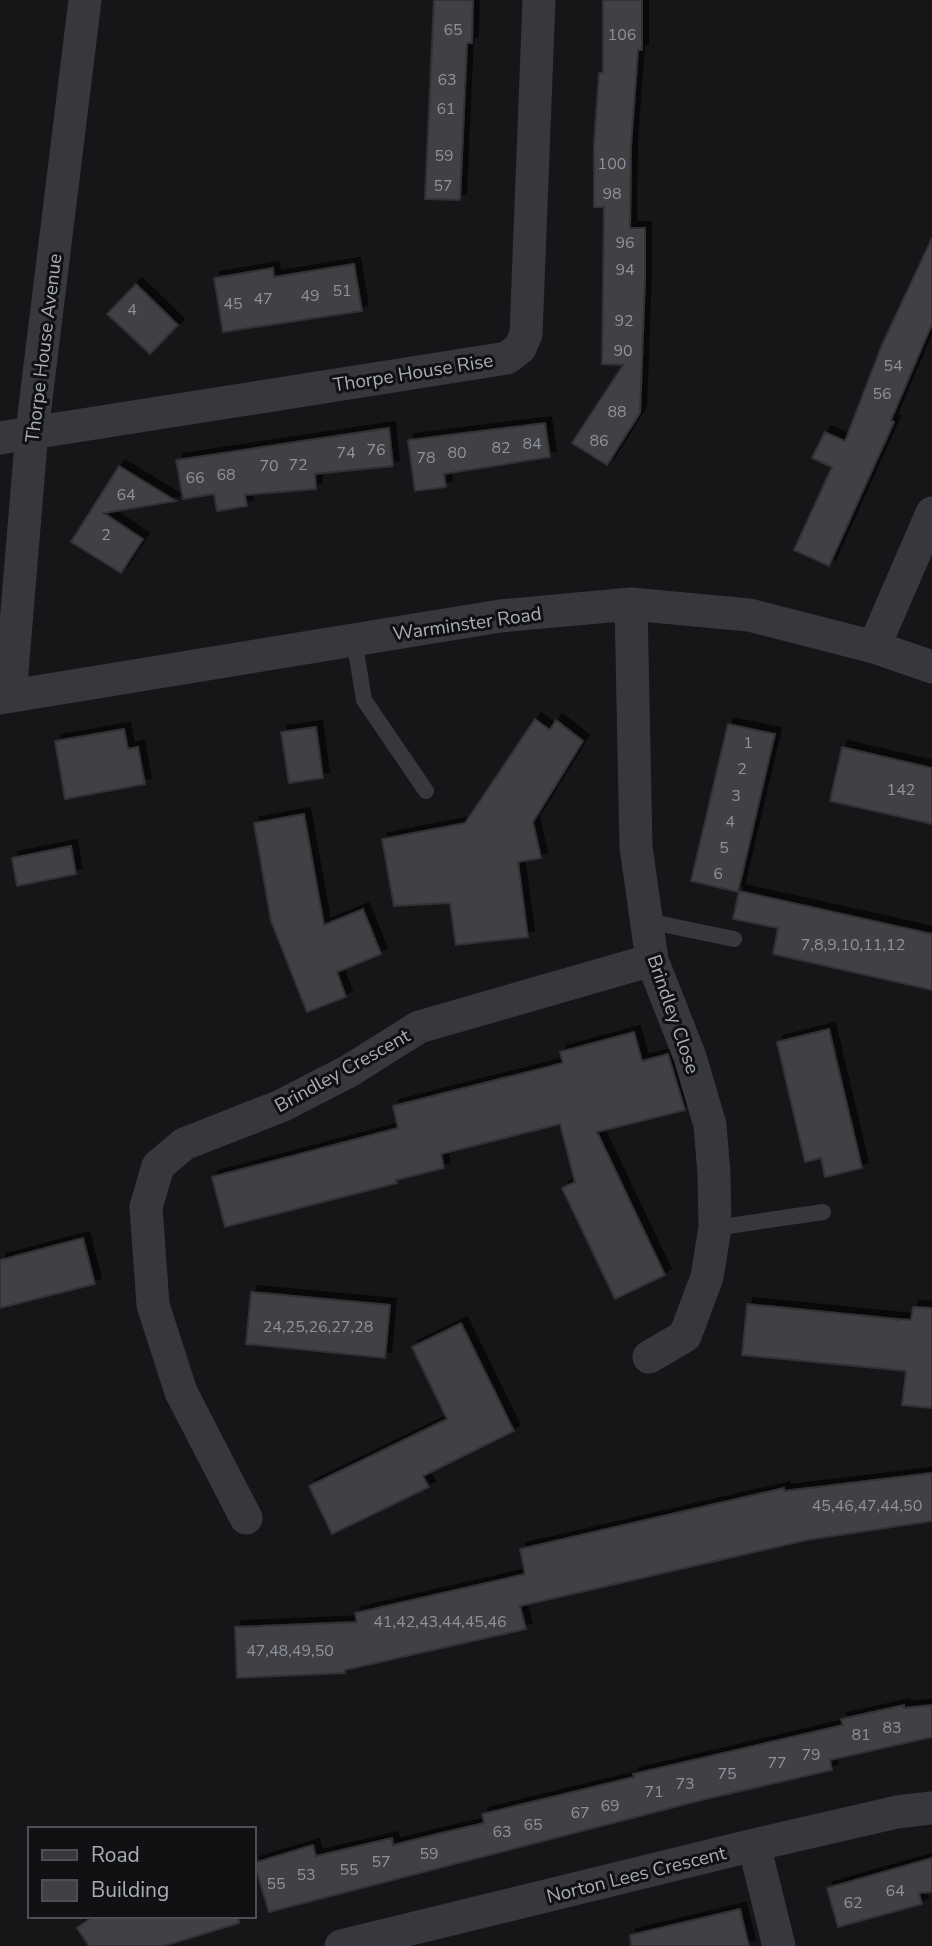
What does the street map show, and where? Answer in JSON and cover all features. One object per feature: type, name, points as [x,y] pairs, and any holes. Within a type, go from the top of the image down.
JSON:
[{"type":"street","name":"Thorpe House Avenue","points":[[5,697],[32,431],[85,0]]},
{"type":"street","name":"Thorpe House Rise","points":[[0,438],[507,358],[520,348],[526,334],[539,0]]},
{"type":"street","points":[[874,647],[932,513]]},
{"type":"street","name":"Warminster Road","points":[[5,697],[500,616],[631,604],[749,615],[874,647],[932,667]]},
{"type":"street","name":"Brindley Close","points":[[631,604],[636,847],[652,960],[690,1057],[710,1125],[715,1228],[707,1277],[685,1336],[649,1357]]},
{"type":"street","name":"Brindley Crescent","points":[[246,1518],[181,1392],[153,1305],[146,1207],[158,1166],[184,1144],[281,1106],[349,1071],[419,1027],[652,960]]},
{"type":"street","name":"Norton Lees Crescent","points":[[341,1946],[754,1845],[897,1812],[932,1808]]},
{"type":"street","points":[[754,1845],[779,1946]]},
{"type":"lane","points":[[354,639],[364,700],[426,790]]},
{"type":"lane","points":[[647,921],[734,939]]},
{"type":"lane","points":[[715,1228],[823,1212]]},
{"type":"building","points":[[434,0],[473,0],[472,43],[467,43],[460,200],[425,199]]},
{"type":"building","points":[[603,0],[642,0],[642,50],[638,50],[631,146],[630,228],[645,228],[640,413],[607,465],[572,443],[623,365],[602,364],[604,207],[594,207],[594,144],[599,73],[603,73]]},
{"type":"building","points":[[932,238],[932,324],[891,420],[894,422],[829,566],[794,550],[832,467],[812,458],[825,432],[845,441],[882,345]]},
{"type":"building","points":[[354,264],[362,311],[223,332],[214,278],[273,268],[274,277]]},
{"type":"building","points":[[136,284],[178,325],[150,354],[107,314]]},
{"type":"building","points":[[545,423],[550,457],[444,474],[446,487],[415,491],[408,440]]},
{"type":"building","points":[[389,428],[393,466],[315,474],[316,489],[245,495],[247,506],[217,511],[214,494],[183,499],[176,460]]},
{"type":"building","points":[[119,466],[176,501],[104,513],[143,539],[121,573],[71,542]]},
{"type":"building","points":[[535,719],[550,730],[556,720],[583,741],[533,822],[541,858],[518,862],[528,937],[456,945],[450,903],[394,906],[382,839],[465,823]]},
{"type":"building","points":[[728,724],[775,734],[738,892],[691,881]]},
{"type":"building","points":[[316,727],[323,778],[289,783],[281,732]]},
{"type":"building","points":[[124,729],[128,749],[138,747],[145,784],[65,799],[55,741]]},
{"type":"building","points":[[842,747],[932,768],[932,824],[830,801]]},
{"type":"building","points":[[304,814],[324,925],[363,909],[381,954],[337,972],[346,997],[307,1012],[271,921],[254,823]]},
{"type":"building","points":[[71,846],[76,874],[17,886],[12,858]]},
{"type":"building","points":[[739,891],[932,934],[932,990],[773,954],[778,928],[733,919]]},
{"type":"building","points":[[829,1029],[862,1168],[825,1177],[821,1158],[805,1162],[777,1042]]},
{"type":"building","points":[[634,1032],[642,1061],[668,1054],[685,1110],[597,1132],[665,1275],[615,1299],[562,1188],[575,1182],[560,1124],[441,1154],[444,1168],[396,1180],[397,1183],[225,1227],[212,1177],[398,1128],[393,1106],[563,1063],[560,1052]]},
{"type":"building","points":[[83,1238],[95,1284],[0,1308],[0,1260]]},
{"type":"building","points":[[251,1292],[390,1305],[385,1358],[246,1344]]},
{"type":"building","points":[[747,1304],[897,1319],[898,1322],[898,1319],[911,1320],[913,1307],[932,1308],[932,1408],[902,1405],[906,1371],[742,1355]]},
{"type":"building","points":[[461,1323],[514,1431],[423,1476],[429,1487],[332,1534],[309,1486],[447,1419],[412,1347]]},
{"type":"building","points":[[932,1473],[932,1521],[807,1540],[520,1606],[526,1629],[345,1670],[345,1673],[237,1678],[235,1627],[357,1622],[355,1613],[525,1574],[520,1549],[784,1488],[784,1491]]},
{"type":"building","points":[[904,1705],[904,1708],[932,1705],[932,1737],[830,1760],[832,1770],[706,1799],[269,1912],[256,1870],[256,1862],[313,1845],[316,1856],[392,1838],[393,1845],[484,1823],[482,1814],[634,1777],[633,1774],[843,1725],[841,1719]]},
{"type":"building","points":[[932,1858],[932,1892],[919,1893],[922,1904],[838,1927],[827,1888]]},
{"type":"building","points":[[740,1909],[749,1946],[631,1946],[630,1935]]},
{"type":"building","points":[[90,1918],[238,1918],[239,1923],[164,1946],[89,1946],[77,1928]]}]
